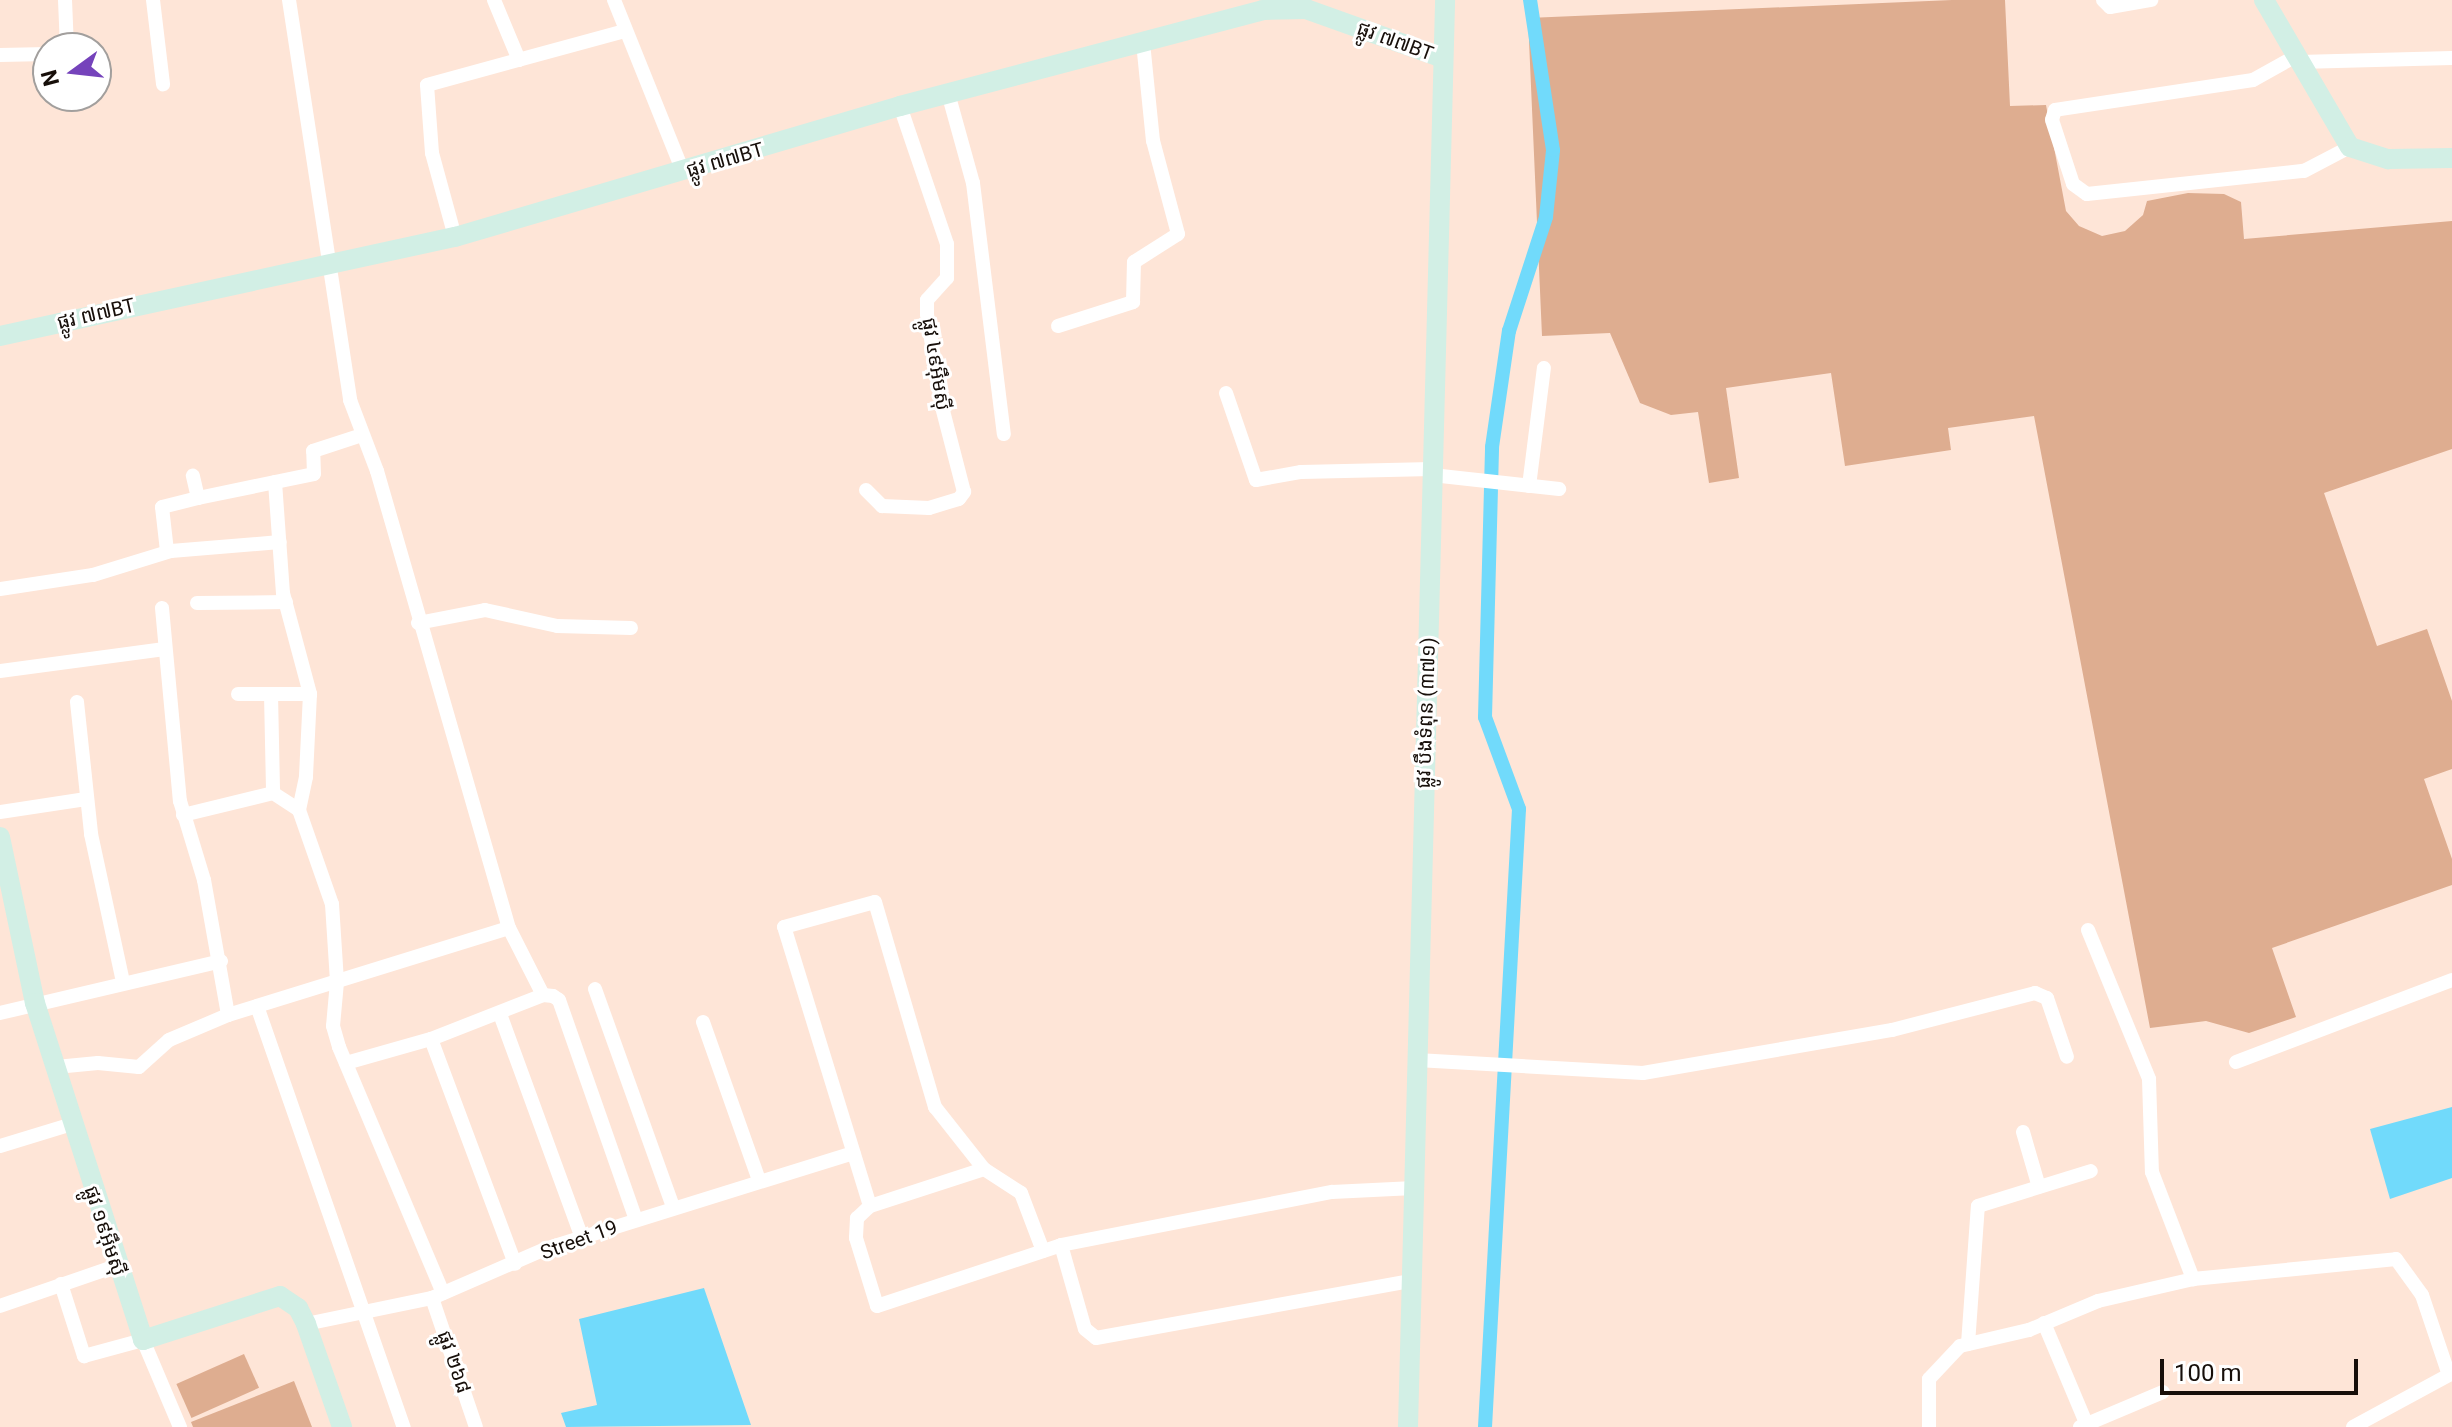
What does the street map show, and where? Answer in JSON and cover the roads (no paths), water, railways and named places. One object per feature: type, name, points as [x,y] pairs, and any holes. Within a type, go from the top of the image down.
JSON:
[{"type":"street","points":[[65,0],[66,32]]},
{"type":"street","points":[[153,0],[163,84]]},
{"type":"street","points":[[289,0],[347,385],[509,928],[543,995]]},
{"type":"street","points":[[494,0],[519,60]]},
{"type":"street","points":[[614,0],[683,172]]},
{"type":"street","name":"ផ្លូវ បឹងទំពុន (៣៧១)","points":[[1408,1427],[1445,0]]},
{"type":"street","points":[[2103,0],[2110,7],[2151,0]]},
{"type":"street","points":[[2264,0],[2350,147],[2388,159],[2452,158]]},
{"type":"street","name":"ផ្លូវ ៧៧BT","points":[[0,336],[455,237],[900,106],[1143,43],[1261,5],[1306,9],[1443,58]]},
{"type":"street","points":[[455,237],[432,153],[427,85],[625,31]]},
{"type":"street","points":[[1058,326],[1133,302],[1134,262],[1178,234],[1153,141],[1143,43]]},
{"type":"street","points":[[0,55],[32,54]]},
{"type":"street","points":[[2350,147],[2304,171],[2087,194],[2073,184],[2052,120],[2055,110],[2253,80],[2298,59],[2452,58]]},
{"type":"street","points":[[948,93],[973,183],[1004,434]]},
{"type":"street","name":"ផ្លូវ ៤៩អ៊ឹមស៊ី","points":[[866,490],[882,506],[929,508],[959,499],[964,492],[927,314],[927,300],[947,278],[947,244],[900,106]]},
{"type":"street","points":[[1529,486],[1544,368]]},
{"type":"street","points":[[1226,393],[1256,480],[1301,472],[1432,472],[1559,489]]},
{"type":"street","points":[[167,551],[162,507],[314,474],[313,451],[362,435]]},
{"type":"street","points":[[193,476],[198,498]]},
{"type":"street","points":[[183,815],[273,793],[299,810],[306,777],[310,694],[286,602],[275,482]]},
{"type":"street","points":[[0,589],[93,575],[167,551],[280,542]]},
{"type":"street","points":[[197,603],[286,602]]},
{"type":"street","points":[[162,608],[183,815],[221,961],[228,1015]]},
{"type":"street","points":[[418,623],[485,610],[557,626],[631,628]]},
{"type":"street","points":[[0,671],[165,649]]},
{"type":"street","points":[[238,694],[310,694]]},
{"type":"street","points":[[271,694],[273,793]]},
{"type":"street","points":[[77,702],[86,799],[123,982]]},
{"type":"street","points":[[0,812],[86,799]]},
{"type":"street","name":"ផ្លូវ ២៦៨","points":[[299,810],[332,904],[337,982],[333,1026],[437,1296],[476,1427]]},
{"type":"street","name":"ផ្លូវ ១៩អ៊ឹមស៊ី","points":[[0,839],[35,1003],[116,1266],[143,1340]]},
{"type":"street","points":[[870,1206],[784,927],[875,902],[935,1107],[984,1169],[1021,1193],[1043,1251]]},
{"type":"street","points":[[56,1067],[98,1063],[139,1067],[169,1040],[228,1015],[509,928]]},
{"type":"street","points":[[2088,930],[2149,1079],[2152,1172],[2193,1279]]},
{"type":"street","points":[[0,1013],[221,961]]},
{"type":"street","points":[[2236,1062],[2452,980]]},
{"type":"street","points":[[595,989],[673,1207]]},
{"type":"street","points":[[1417,1060],[1458,1065],[1643,1073],[1892,1030],[2035,993],[2047,998],[2067,1057]]},
{"type":"street","points":[[346,1063],[431,1039],[543,995],[559,1000],[636,1220]]},
{"type":"street","points":[[257,1006],[404,1427]]},
{"type":"street","points":[[500,1014],[582,1238]]},
{"type":"street","points":[[703,1022],[759,1180]]},
{"type":"street","points":[[431,1039],[515,1264]]},
{"type":"street","points":[[0,1146],[72,1124]]},
{"type":"street","points":[[2023,1132],[2039,1187]]},
{"type":"street","name":"Street 19","points":[[306,1324],[437,1296],[582,1238],[853,1153]]},
{"type":"street","points":[[984,1169],[870,1206],[855,1227],[877,1306],[1061,1245],[1332,1192],[1414,1188]]},
{"type":"street","points":[[1968,1344],[1978,1206],[2091,1171]]},
{"type":"street","points":[[1061,1245],[1085,1329],[1096,1338],[1411,1281]]},
{"type":"street","points":[[1929,1427],[1932,1371],[1950,1351],[1968,1344],[2044,1323],[2098,1301],[2193,1279],[2396,1259],[2422,1295],[2449,1375],[2353,1427]]},
{"type":"street","points":[[0,1306],[116,1266]]},
{"type":"street","points":[[61,1284],[84,1356],[143,1340],[270,1297],[292,1301],[306,1324],[342,1427]]},
{"type":"street","points":[[2044,1323],[2082,1426],[2163,1392]]},
{"type":"street","points":[[143,1340],[180,1427]]},
{"type":"water","points":[[2452,1107],[2452,1178],[2390,1199],[2370,1129]]},
{"type":"water","points":[[704,1288],[751,1425],[566,1427],[561,1413],[597,1405],[579,1319]]},
{"type":"waterway","points":[[1485,1427],[1519,809],[1485,717],[1492,447],[1509,331],[1546,217],[1553,150],[1530,0]]}]
